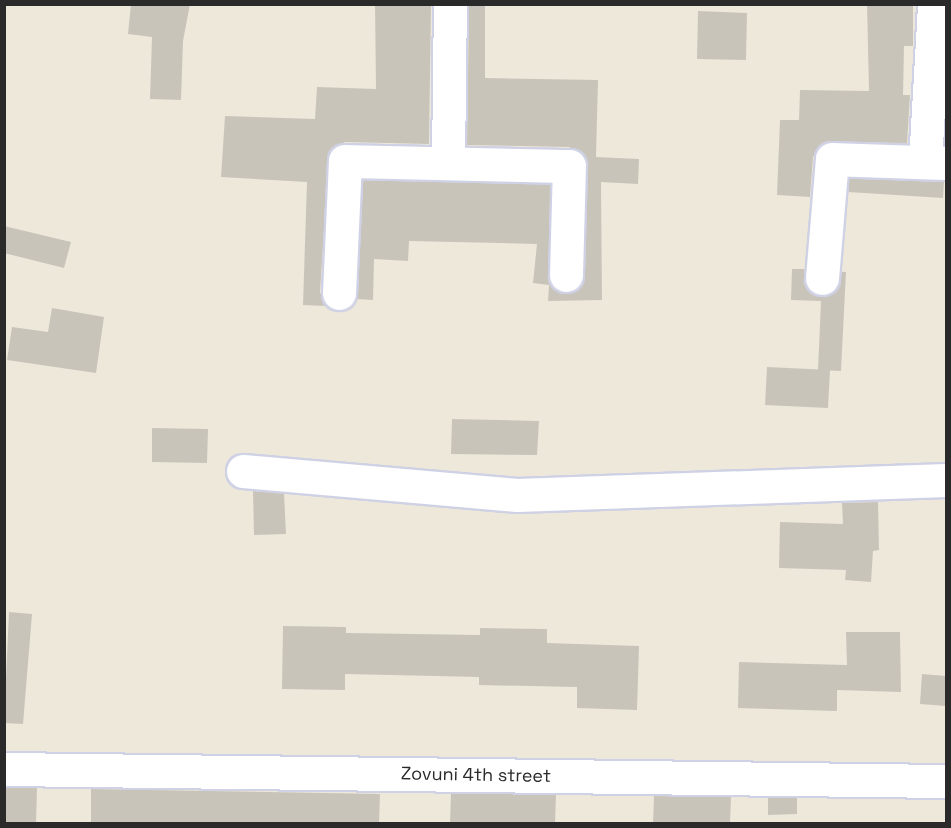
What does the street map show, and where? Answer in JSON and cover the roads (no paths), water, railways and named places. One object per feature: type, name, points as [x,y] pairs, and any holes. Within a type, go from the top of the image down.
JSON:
[{"type":"street","points":[[448,162],[450,4]]},
{"type":"street","points":[[822,278],[832,159],[936,162],[934,4]]},
{"type":"street","points":[[339,293],[345,161],[569,166],[566,275]]},
{"type":"street","points":[[243,471],[517,495],[946,480]]},
{"type":"street","name":"Zovuni 4th street","points":[[4,769],[946,781]]}]
